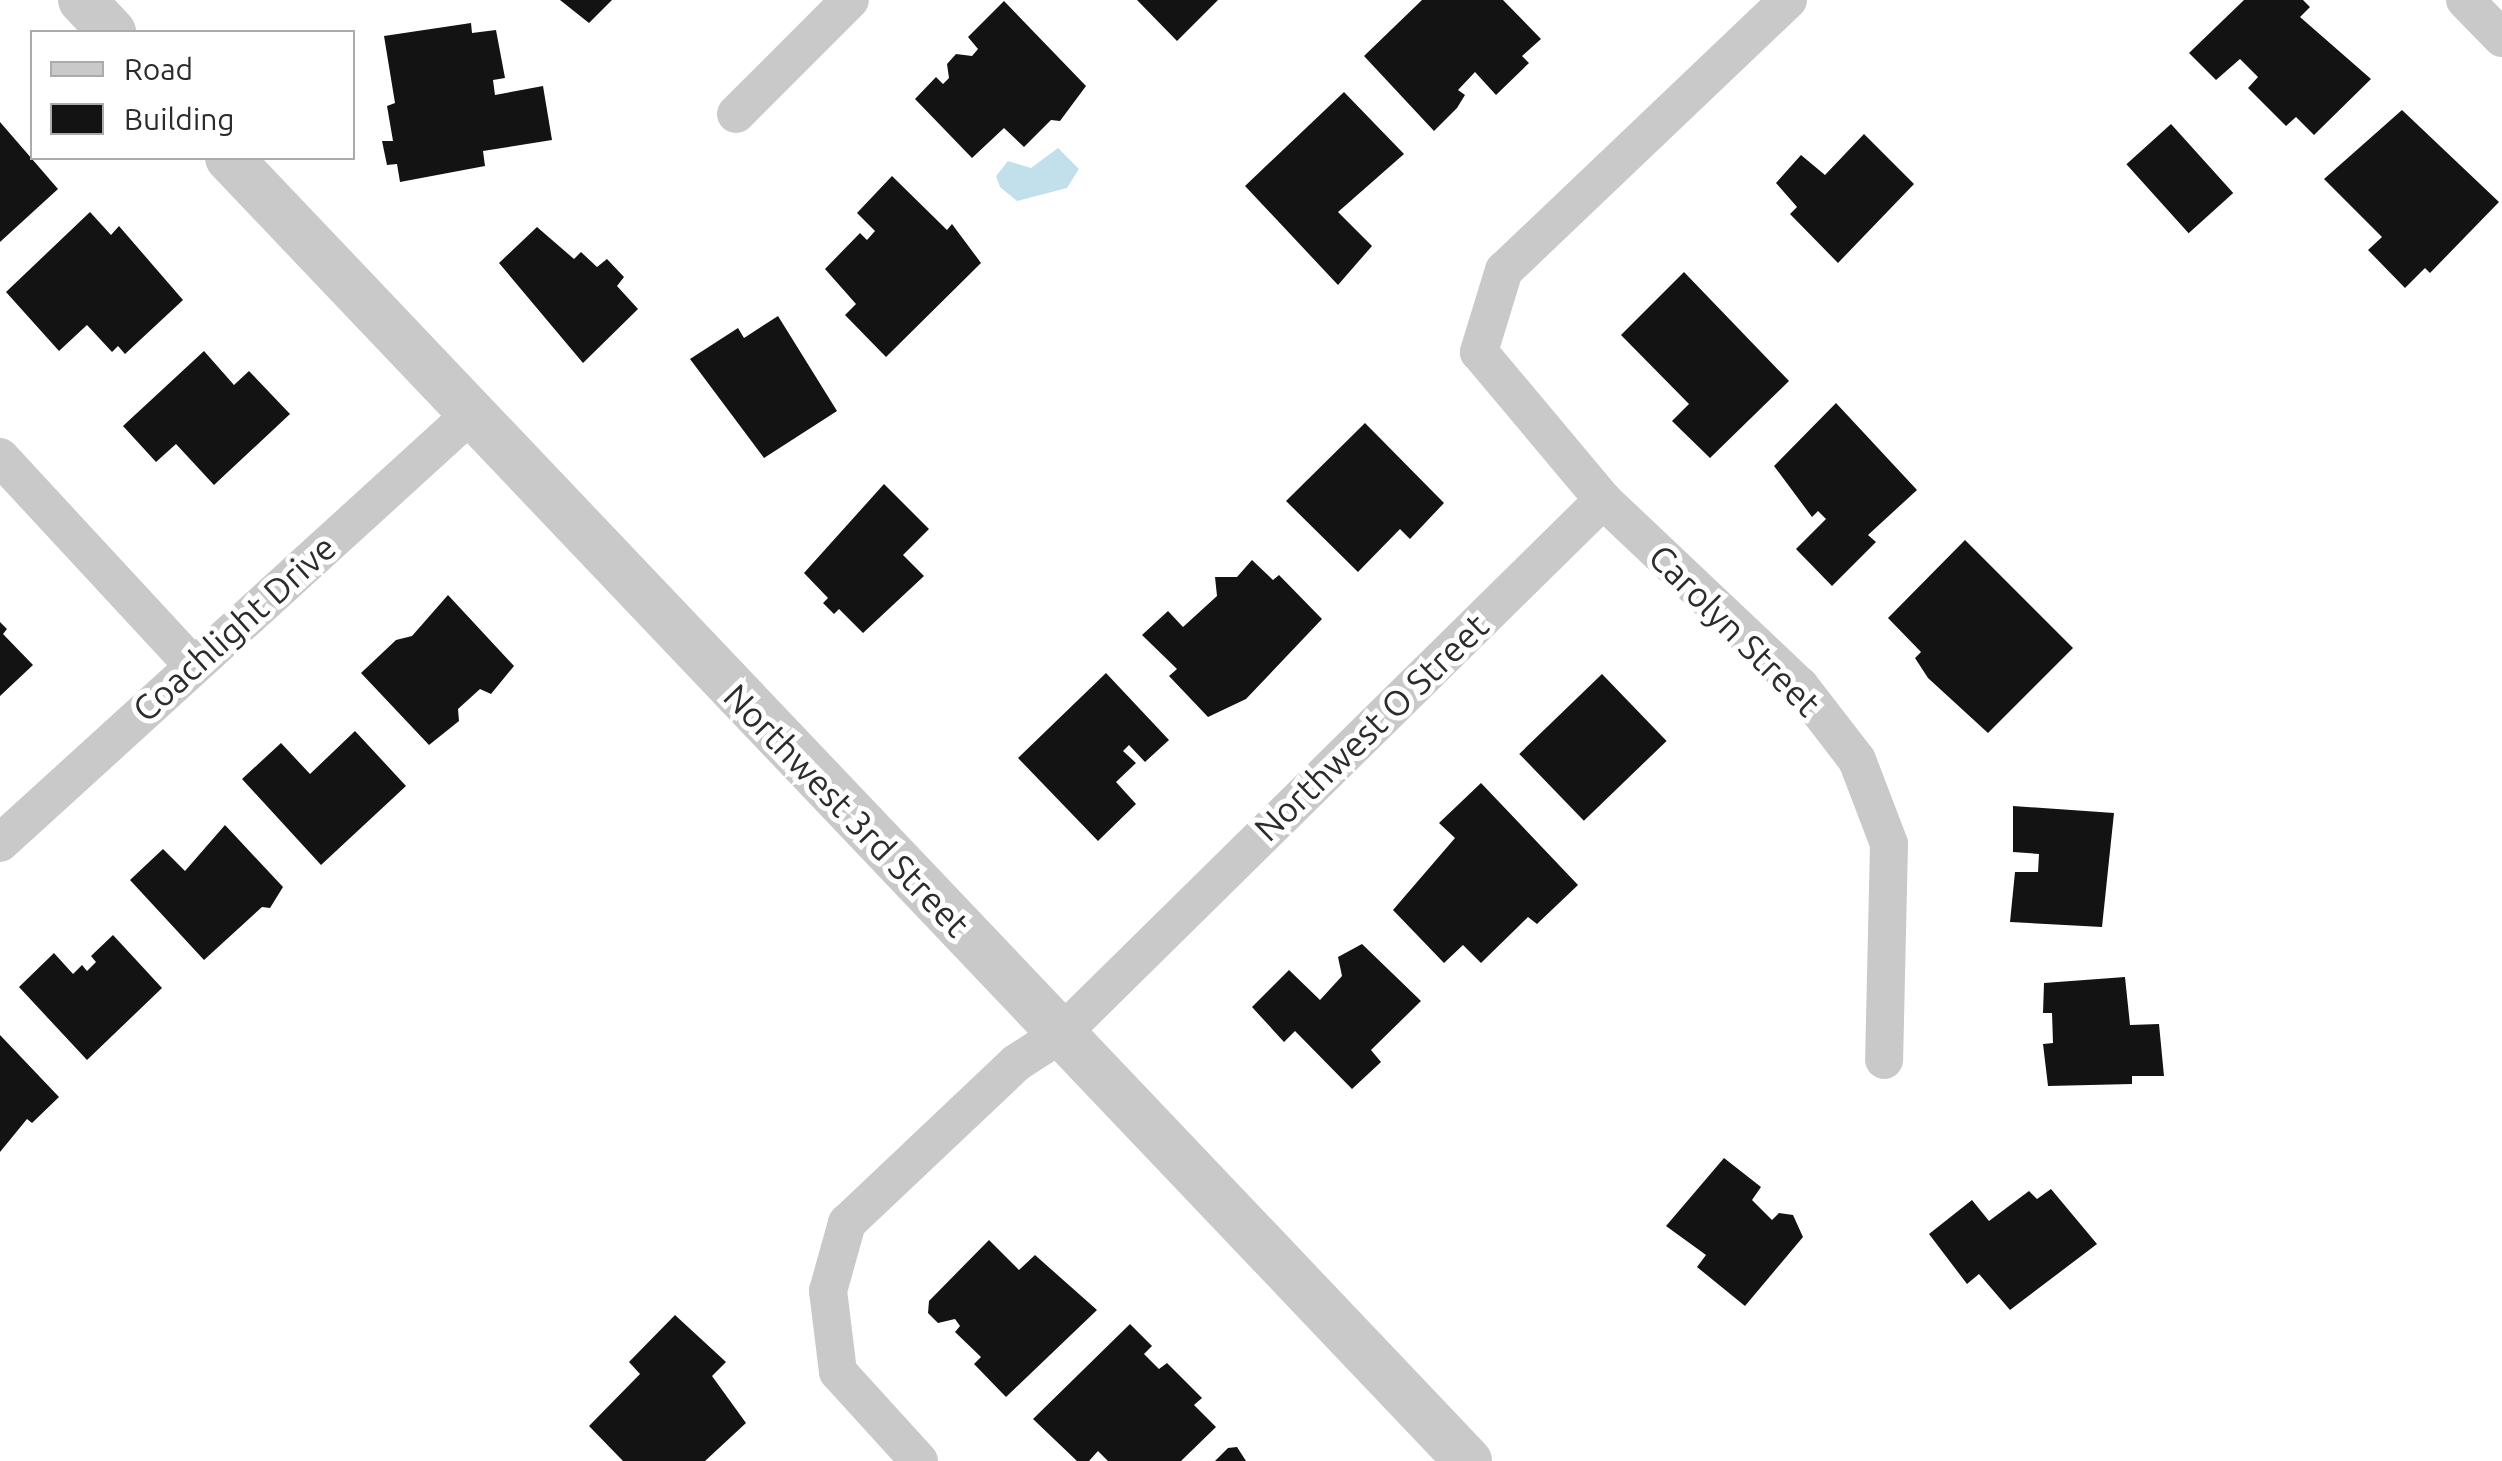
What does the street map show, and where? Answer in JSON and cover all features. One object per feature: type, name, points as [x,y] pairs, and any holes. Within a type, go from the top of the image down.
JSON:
[{"type":"street","points":[[82,0],[110,30]]},
{"type":"street","points":[[736,114],[850,0]]},
{"type":"street","points":[[1603,500],[1479,352],[1504,270],[1788,0]]},
{"type":"street","points":[[2465,0],[2502,38]]},
{"type":"street","name":"Northwest 3rd Street","points":[[231,160],[1468,1461]]},
{"type":"street","name":"Coachlight Drive","points":[[0,842],[470,415]]},
{"type":"street","points":[[0,457],[192,664]]},
{"type":"street","name":"Northwest O Street","points":[[919,1461],[838,1372],[828,1291],[847,1223],[1016,1063],[1061,1034],[1603,500]]},
{"type":"street","name":"Carolyn Street","points":[[1603,500],[1800,686],[1857,760],[1889,844],[1884,1060]]},
{"type":"water","points":[[1058,148],[1079,169],[1067,188],[1017,201],[1000,187],[996,176],[1008,161],[1031,168]]},
{"type":"building","points":[[560,0],[612,0],[589,23]]},
{"type":"building","points":[[1137,0],[1218,0],[1177,41]]},
{"type":"building","points":[[1422,0],[1503,0],[1541,39],[1522,56],[1529,63],[1496,95],[1475,72],[1458,90],[1465,95],[1457,108],[1434,131],[1364,56]]},
{"type":"building","points":[[2244,0],[2303,0],[2310,7],[2300,17],[2371,79],[2314,135],[2296,117],[2286,126],[2248,88],[2258,77],[2240,59],[2216,80],[2189,53]]},
{"type":"building","points":[[1004,1],[1086,86],[1060,121],[1051,120],[1024,147],[1004,128],[972,158],[915,99],[936,77],[943,84],[949,78],[947,64],[956,54],[972,56],[978,49],[968,37]]},
{"type":"building","points":[[471,23],[472,33],[496,30],[505,78],[493,80],[495,95],[543,86],[552,140],[483,151],[485,166],[400,182],[397,164],[387,165],[382,141],[393,141],[387,106],[395,103],[384,36]]},
{"type":"building","points":[[1344,92],[1404,154],[1338,212],[1372,246],[1338,285],[1245,186]]},
{"type":"building","points":[[2402,110],[2499,202],[2430,273],[2425,268],[2405,288],[2368,250],[2382,237],[2324,179]]},
{"type":"building","points":[[0,122],[58,189],[0,242]]},
{"type":"building","points":[[2171,124],[2233,193],[2189,233],[2126,164]]},
{"type":"building","points":[[1864,134],[1914,184],[1838,263],[1790,214],[1797,207],[1776,183],[1801,155],[1825,175]]},
{"type":"building","points":[[892,176],[947,230],[952,224],[981,263],[886,357],[845,315],[856,304],[825,269],[860,233],[867,240],[875,231],[857,213]]},
{"type":"building","points":[[90,212],[111,235],[119,226],[183,300],[125,354],[118,346],[112,352],[87,325],[59,351],[6,292]]},
{"type":"building","points":[[537,227],[574,259],[581,252],[597,267],[607,259],[624,277],[617,286],[638,309],[583,363],[499,263]]},
{"type":"building","points":[[1684,272],[1789,381],[1710,458],[1672,421],[1689,404],[1621,335]]},
{"type":"building","points":[[778,316],[837,411],[764,458],[690,359],[738,328],[744,338]]},
{"type":"building","points":[[204,351],[234,385],[249,371],[290,414],[214,485],[176,444],[156,462],[123,426]]},
{"type":"building","points":[[1836,403],[1917,490],[1868,535],[1876,542],[1832,586],[1796,549],[1826,519],[1818,511],[1812,517],[1774,466]]},
{"type":"building","points":[[1365,423],[1444,503],[1410,539],[1400,529],[1358,572],[1286,501]]},
{"type":"building","points":[[884,484],[929,529],[903,555],[924,576],[863,633],[839,609],[834,614],[823,603],[828,598],[804,573]]},
{"type":"building","points":[[1965,540],[2073,648],[1988,733],[1928,678],[1915,658],[1921,652],[1888,618]]},
{"type":"building","points":[[1252,560],[1273,580],[1279,575],[1322,619],[1246,699],[1208,717],[1169,676],[1177,669],[1142,635],[1168,611],[1183,627],[1217,596],[1215,577],[1237,577]]},
{"type":"building","points":[[448,595],[514,666],[491,694],[480,689],[458,709],[459,721],[429,745],[361,673],[396,640],[412,636]]},
{"type":"building","points":[[0,622],[7,629],[3,634],[33,665],[0,696]]},
{"type":"building","points":[[1106,673],[1169,740],[1145,762],[1129,745],[1123,751],[1136,763],[1116,782],[1136,804],[1098,841],[1018,758]]},
{"type":"building","points":[[1602,674],[1667,741],[1584,821],[1519,754]]},
{"type":"building","points":[[355,731],[406,786],[321,865],[242,779],[281,743],[310,774]]},
{"type":"building","points":[[1481,783],[1578,885],[1537,924],[1528,917],[1481,963],[1463,945],[1444,963],[1393,910],[1455,838],[1439,823]]},
{"type":"building","points":[[2013,806],[2114,813],[2102,927],[2010,922],[2015,872],[2038,872],[2039,854],[2013,852]]},
{"type":"building","points":[[225,825],[283,887],[270,908],[262,907],[204,960],[130,880],[163,849],[185,871]]},
{"type":"building","points":[[113,935],[162,988],[87,1060],[19,987],[54,953],[73,974],[82,965],[87,971],[96,962],[91,956]]},
{"type":"building","points":[[1362,944],[1421,1001],[1371,1050],[1381,1062],[1352,1089],[1295,1031],[1284,1042],[1252,1007],[1289,970],[1320,1000],[1342,976],[1338,957]]},
{"type":"building","points":[[2125,977],[2130,1025],[2159,1024],[2164,1076],[2132,1076],[2132,1084],[2048,1086],[2043,1044],[2053,1043],[2052,1013],[2043,1013],[2044,983]]},
{"type":"building","points":[[0,1035],[59,1097],[32,1123],[27,1119],[0,1152]]},
{"type":"building","points":[[1724,1158],[1761,1187],[1752,1200],[1772,1220],[1779,1213],[1793,1215],[1803,1237],[1745,1306],[1697,1267],[1706,1255],[1666,1226]]},
{"type":"building","points":[[2051,1189],[2097,1244],[2010,1310],[1979,1274],[1967,1284],[1929,1234],[1972,1200],[1989,1221],[2029,1191],[2037,1199]]},
{"type":"building","points":[[989,1240],[1019,1270],[1035,1255],[1097,1310],[1006,1397],[974,1364],[981,1357],[955,1332],[960,1326],[955,1319],[938,1323],[928,1313],[929,1301]]},
{"type":"building","points":[[675,1315],[726,1362],[712,1376],[746,1423],[705,1461],[623,1461],[589,1426],[640,1374],[629,1362]]},
{"type":"building","points":[[1130,1324],[1152,1346],[1144,1354],[1159,1369],[1167,1363],[1202,1398],[1194,1405],[1216,1427],[1181,1461],[1108,1461],[1098,1451],[1089,1461],[1077,1461],[1033,1419]]},
{"type":"building","points":[[1237,1447],[1246,1461],[1215,1461],[1228,1448]]}]
